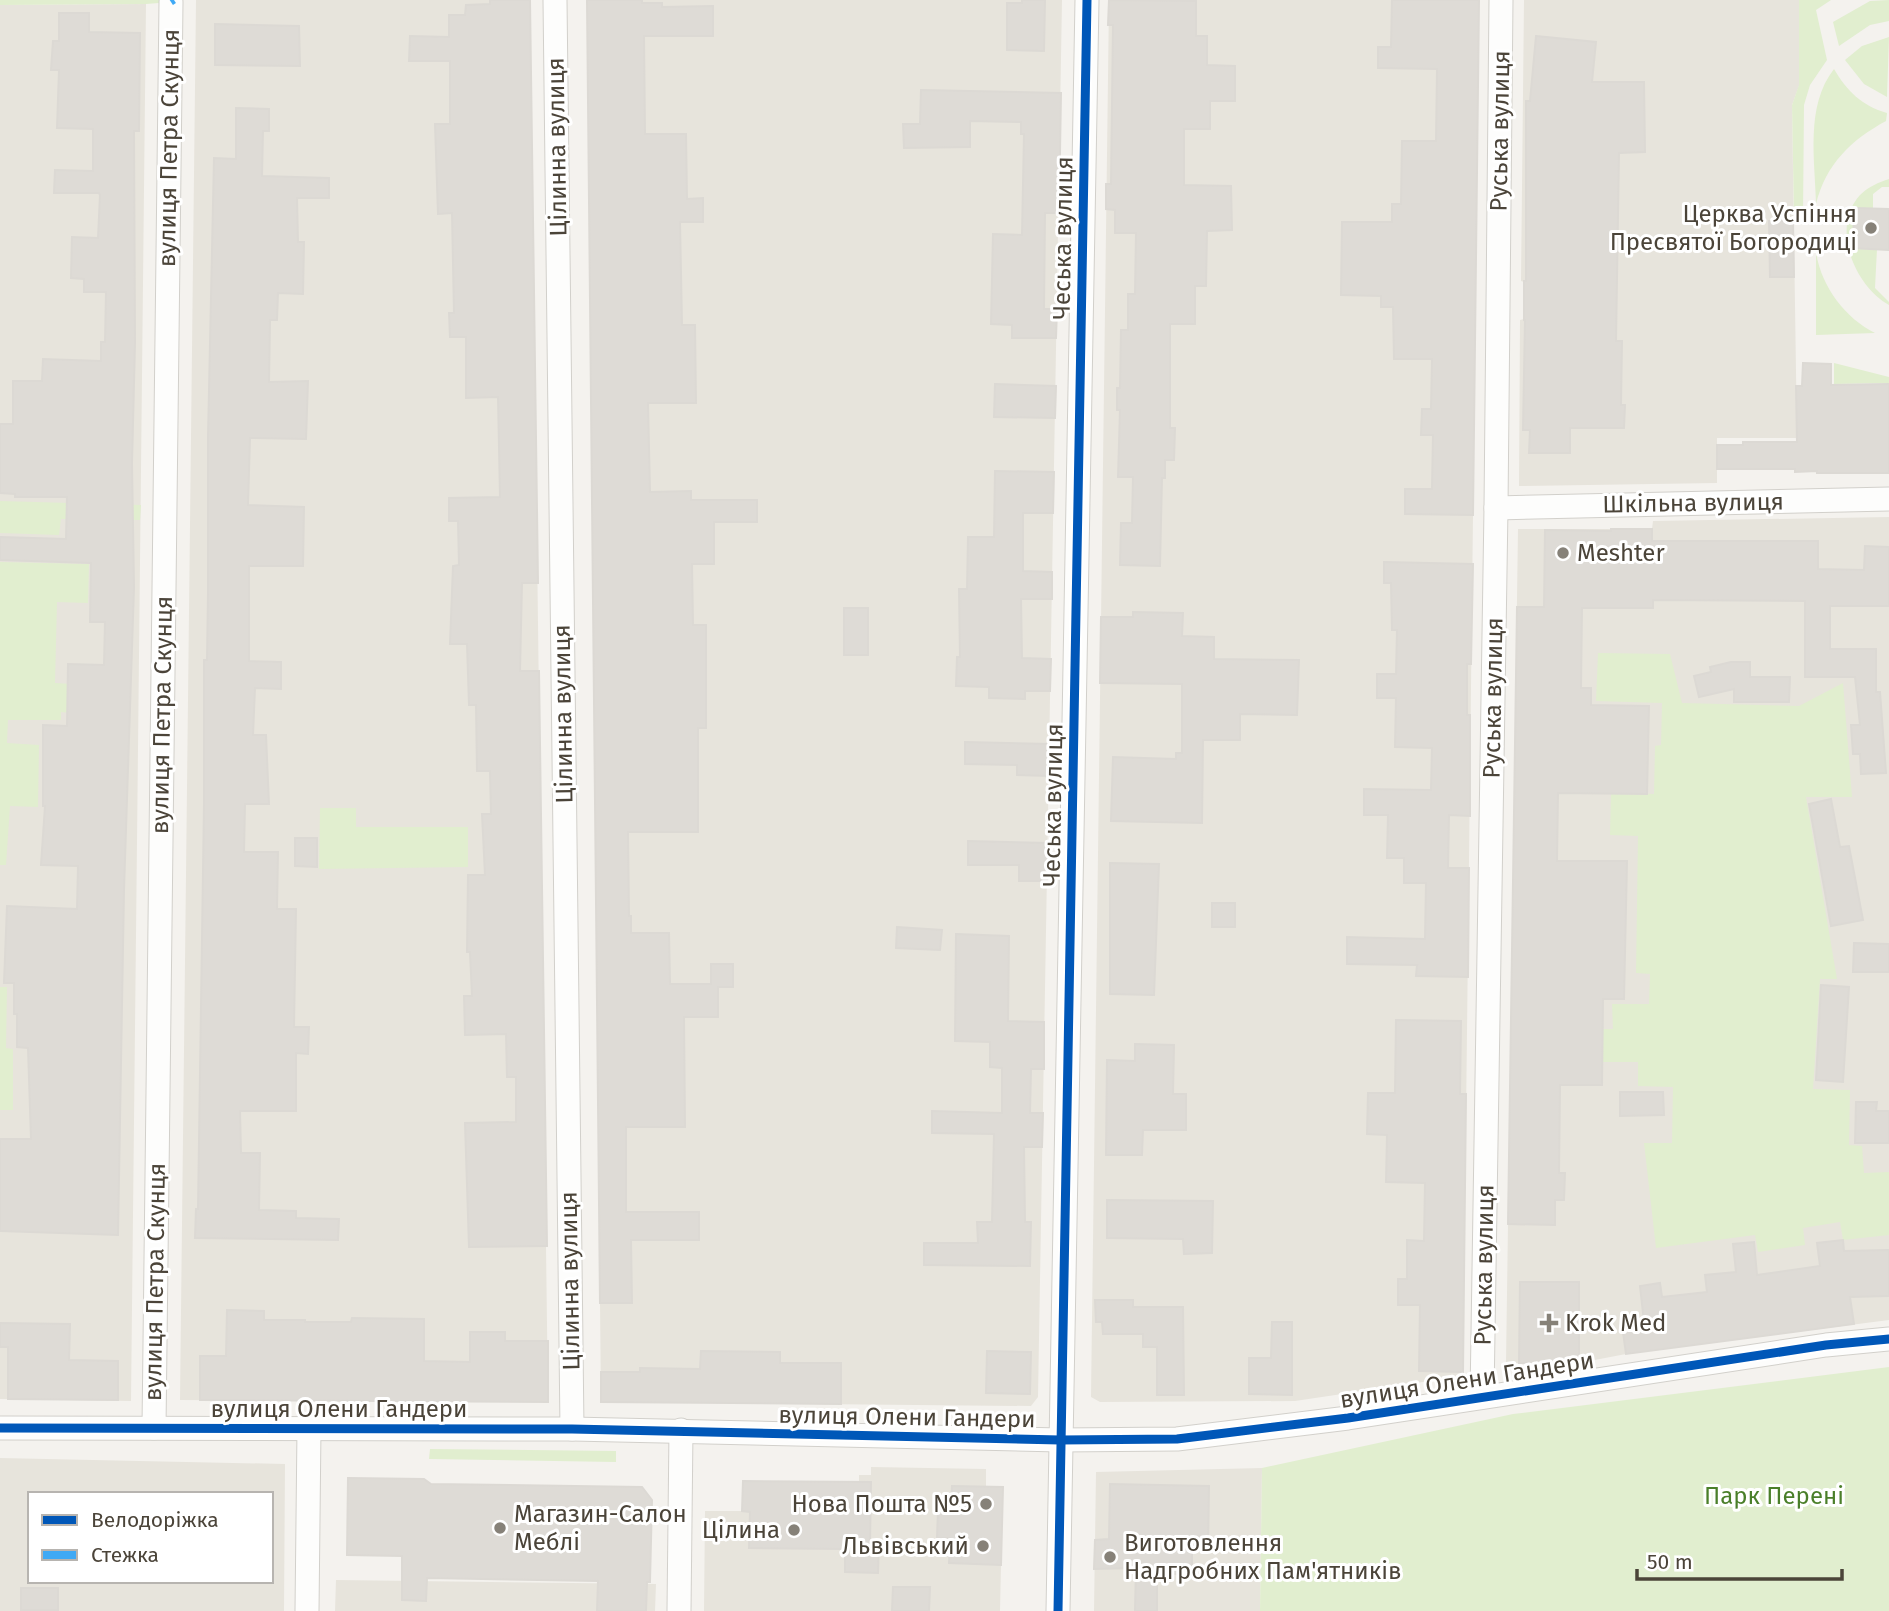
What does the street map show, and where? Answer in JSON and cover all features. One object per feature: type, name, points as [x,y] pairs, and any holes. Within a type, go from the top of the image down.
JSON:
[{"type":"street","name":"Цілинна вулиця","points":[[555,0],[572,1429]]},
{"type":"street","name":"Чеська вулиця","points":[[1058,1611],[1087,0]]},
{"type":"street","name":"Руська вулиця","points":[[1482,1397],[1501,0]]},
{"type":"street","name":"вулиця Петра Скунця","points":[[154,1428],[171,2]]},
{"type":"street","name":"Шкільна вулиця","points":[[1496,508],[1889,499]]},
{"type":"street","name":"вулиця Олени Гандери","points":[[0,1428],[572,1429],[1060,1440],[1200,1438],[1826,1345],[1889,1339]]},
{"type":"street","points":[[307,1611],[309,1428]]},
{"type":"street","points":[[679,1611],[681,1430]]},
{"type":"shaded area","points":[[196,0],[530,0],[548,1402],[180,1400]]},
{"type":"shaded area","points":[[587,0],[1062,0],[1038,1397],[1031,1406],[601,1402]]},
{"type":"shaded area","points":[[1109,0],[1479,0],[1463,1376],[1295,1401],[1100,1402],[1091,1397]]},
{"type":"shaded area","points":[[1524,0],[1799,0],[1799,86],[1792,105],[1797,438],[1717,438],[1717,483],[1519,486],[1520,320],[1524,319],[1524,282],[1521,281]]},
{"type":"shaded area","points":[[146,4],[131,1401],[0,1399],[0,5]]},
{"type":"shaded area","points":[[1889,517],[1889,1320],[1626,1354],[1579,1363],[1506,1363],[1518,529],[1652,529],[1653,521]]},
{"type":"shaded area","points":[[0,1458],[285,1464],[284,1611],[0,1611]]},
{"type":"shaded area","points":[[871,1467],[986,1469],[986,1487],[1001,1565],[1000,1611],[704,1611],[705,1511],[742,1511],[743,1481],[859,1482],[859,1475],[871,1475]]},
{"type":"shaded area","points":[[1262,1468],[1260,1611],[1094,1611],[1096,1472]]},
{"type":"shaded area","points":[[336,1580],[656,1584],[655,1611],[335,1611]]},
{"type":"green space","points":[[0,0],[162,0],[159,3],[146,4],[0,5]]},
{"type":"green space","points":[[1799,0],[1831,0],[1816,10],[1827,60],[1810,85],[1804,105],[1803,217],[1794,218],[1792,105],[1799,85]]},
{"type":"green space","points":[[1889,0],[1889,21],[1870,25],[1839,46],[1833,22],[1870,1]]},
{"type":"green space","points":[[1889,37],[1887,97],[1864,84],[1845,60],[1862,46]]},
{"type":"green space","points":[[1834,69],[1856,97],[1887,113],[1886,121],[1851,145],[1833,165],[1816,204],[1815,116],[1825,84]]},
{"type":"green space","points":[[1889,179],[1889,187],[1882,187],[1873,194],[1873,209],[1855,208],[1852,247],[1877,249],[1875,288],[1889,305],[1877,296],[1857,271],[1847,239],[1847,223],[1851,208],[1860,195]]},
{"type":"green space","points":[[1816,252],[1823,277],[1836,300],[1854,319],[1875,333],[1816,335]]},
{"type":"green space","points":[[1834,363],[1889,377],[1889,383],[1834,384]]},
{"type":"green space","points":[[0,501],[141,505],[140,520],[61,519],[59,535],[0,533]]},
{"type":"green space","points":[[0,562],[89,564],[88,603],[57,602],[55,683],[72,684],[71,713],[61,712],[61,720],[8,720],[7,743],[39,745],[38,807],[10,806],[6,865],[0,865]]},
{"type":"green space","points":[[1598,653],[1670,654],[1682,703],[1799,706],[1843,683],[1852,797],[1806,797],[1837,979],[1820,979],[1813,1089],[1850,1090],[1849,1145],[1862,1146],[1864,1173],[1889,1172],[1889,1235],[1843,1240],[1840,1222],[1803,1228],[1805,1245],[1758,1252],[1755,1235],[1656,1248],[1644,1143],[1672,1143],[1673,1087],[1638,1086],[1638,1062],[1602,1062],[1603,1029],[1613,1029],[1612,1004],[1649,1004],[1650,974],[1636,973],[1638,836],[1610,835],[1611,793],[1654,794],[1655,746],[1661,745],[1662,703],[1596,701]]},
{"type":"green space","points":[[320,808],[356,808],[356,827],[468,827],[468,867],[319,869]]},
{"type":"green space","points":[[0,987],[7,987],[6,1048],[13,1049],[13,1110],[0,1110]]},
{"type":"green space","name":"Парк Перені","points":[[1889,1367],[1889,1611],[1260,1611],[1262,1468],[1513,1414]]},
{"type":"green space","points":[[430,1449],[616,1451],[616,1462],[429,1459]]},
{"type":"building","points":[[490,0],[530,0],[538,583],[522,583],[520,671],[539,671],[547,1246],[469,1247],[465,1123],[516,1122],[516,1077],[507,1077],[506,1034],[465,1035],[464,996],[472,996],[470,952],[467,952],[468,875],[485,875],[482,814],[491,814],[490,771],[477,771],[476,705],[469,705],[467,644],[450,644],[453,566],[459,565],[458,521],[449,521],[449,498],[500,497],[498,397],[466,398],[466,337],[450,337],[449,313],[454,313],[452,213],[438,214],[435,124],[450,124],[450,61],[409,61],[410,36],[449,37],[449,15],[465,15],[466,5],[490,4]]},
{"type":"building","points":[[587,0],[642,0],[642,3],[662,3],[662,7],[713,6],[713,36],[644,36],[645,134],[686,134],[687,199],[703,198],[703,222],[680,222],[682,325],[695,325],[696,403],[648,403],[650,492],[691,491],[691,500],[757,500],[757,522],[714,522],[714,564],[692,564],[693,625],[706,625],[706,728],[698,728],[698,832],[628,832],[631,933],[669,933],[670,984],[711,984],[711,964],[733,964],[733,987],[718,987],[718,1017],[684,1017],[685,1127],[626,1127],[626,1212],[699,1212],[699,1240],[631,1240],[632,1303],[600,1303]]},
{"type":"building","points":[[1022,0],[1045,0],[1044,51],[1007,50],[1007,3],[1022,3]]},
{"type":"building","points":[[1109,0],[1196,1],[1196,36],[1207,36],[1207,65],[1235,66],[1235,101],[1210,101],[1210,129],[1184,129],[1184,185],[1231,186],[1232,230],[1207,231],[1206,286],[1195,286],[1195,324],[1170,324],[1170,428],[1175,428],[1174,460],[1165,460],[1165,478],[1162,478],[1160,566],[1120,565],[1121,523],[1132,523],[1133,477],[1118,477],[1120,410],[1117,410],[1117,388],[1120,388],[1121,330],[1128,330],[1128,294],[1135,294],[1136,233],[1115,233],[1115,210],[1106,209],[1106,184],[1111,184],[1113,25],[1108,25]]},
{"type":"building","points":[[1392,0],[1479,0],[1473,515],[1405,514],[1405,489],[1432,489],[1433,435],[1421,435],[1422,409],[1431,409],[1432,359],[1394,359],[1393,307],[1381,307],[1381,296],[1341,295],[1342,222],[1392,222],[1392,204],[1401,204],[1402,141],[1436,141],[1437,69],[1378,68],[1378,47],[1391,47]]},
{"type":"building","points":[[59,13],[89,13],[89,32],[140,33],[139,131],[134,131],[134,587],[124,890],[118,1235],[0,1231],[0,1139],[31,1139],[28,1048],[17,1047],[14,983],[4,983],[7,906],[77,909],[78,866],[41,865],[45,806],[43,725],[67,726],[68,664],[104,665],[105,622],[90,622],[91,563],[0,560],[0,537],[66,539],[67,497],[15,497],[15,494],[0,493],[0,424],[13,424],[13,381],[42,381],[43,359],[101,361],[101,342],[105,342],[106,292],[84,292],[84,279],[71,278],[72,237],[98,238],[100,195],[54,193],[55,170],[93,171],[93,129],[57,128],[59,70],[51,70],[53,41],[59,41]]},
{"type":"building","points":[[215,24],[299,26],[300,66],[215,65]]},
{"type":"building","points":[[1536,36],[1596,42],[1592,82],[1644,82],[1645,152],[1619,153],[1616,341],[1622,341],[1621,405],[1625,405],[1624,428],[1570,428],[1570,453],[1529,453],[1530,430],[1523,430],[1526,101],[1530,101]]},
{"type":"building","points":[[921,90],[1061,93],[1059,213],[1045,213],[1044,309],[1057,309],[1056,338],[1012,338],[1012,325],[991,324],[993,234],[1022,235],[1024,134],[1021,134],[1021,122],[970,121],[970,147],[904,148],[903,124],[920,124]]},
{"type":"building","points":[[236,108],[269,109],[269,131],[263,131],[262,176],[329,178],[329,198],[297,198],[298,242],[304,242],[303,294],[278,293],[277,320],[270,320],[269,382],[308,381],[306,439],[250,438],[248,505],[304,507],[303,566],[249,566],[249,661],[281,662],[281,689],[255,688],[253,735],[266,735],[269,804],[245,804],[244,852],[278,852],[277,909],[296,909],[294,1027],[309,1027],[308,1054],[296,1053],[296,1111],[240,1111],[241,1153],[260,1153],[259,1210],[296,1211],[296,1218],[339,1219],[338,1240],[195,1238],[198,1209],[204,660],[207,660],[208,437],[214,158],[236,159]]},
{"type":"building","name":"Церква Успіння Пресвятої Богородиці","points":[[1855,208],[1889,209],[1889,250],[1852,248]]},
{"type":"building","points":[[1769,221],[1793,221],[1794,277],[1770,277]]},
{"type":"building","points":[[1803,363],[1831,364],[1831,385],[1889,384],[1889,473],[1717,469],[1717,445],[1797,442],[1796,386],[1802,386]]},
{"type":"building","points":[[995,384],[1056,386],[1055,418],[994,417]]},
{"type":"building","points":[[995,471],[1054,472],[1053,513],[1023,513],[1023,571],[1052,572],[1052,599],[1021,599],[1022,658],[1051,659],[1050,691],[1025,691],[1025,699],[989,698],[989,687],[956,686],[957,657],[960,657],[959,589],[967,589],[968,537],[994,537]]},
{"type":"building","points":[[1652,529],[1652,541],[1818,541],[1818,569],[1864,570],[1865,546],[1889,547],[1889,606],[1830,606],[1830,649],[1876,649],[1876,692],[1880,692],[1886,773],[1861,774],[1860,754],[1853,754],[1851,725],[1860,725],[1855,677],[1805,677],[1805,601],[1653,600],[1653,608],[1582,608],[1581,688],[1591,688],[1591,705],[1649,706],[1647,794],[1558,793],[1557,861],[1627,861],[1624,999],[1603,999],[1602,1085],[1560,1085],[1559,1173],[1565,1173],[1564,1200],[1555,1200],[1555,1225],[1508,1224],[1517,607],[1544,607],[1545,530]]},
{"type":"building","points":[[1384,562],[1473,564],[1471,664],[1467,664],[1470,816],[1449,815],[1448,868],[1469,868],[1468,977],[1416,976],[1417,965],[1347,964],[1347,937],[1425,939],[1426,883],[1404,883],[1404,858],[1387,858],[1388,815],[1364,815],[1364,789],[1431,790],[1432,748],[1395,747],[1396,698],[1377,698],[1377,674],[1396,674],[1397,630],[1392,630],[1391,583],[1384,583]]},
{"type":"building","points":[[844,608],[868,608],[868,655],[844,655]]},
{"type":"building","points":[[1133,612],[1183,613],[1182,636],[1214,637],[1214,659],[1299,660],[1297,715],[1240,714],[1240,740],[1203,740],[1202,823],[1111,821],[1113,757],[1176,759],[1176,753],[1182,753],[1182,684],[1100,683],[1101,617],[1133,617]]},
{"type":"building","points":[[1731,662],[1750,662],[1750,677],[1790,677],[1789,702],[1734,702],[1734,689],[1699,697],[1694,676],[1711,672],[1710,667]]},
{"type":"building","points":[[965,742],[1049,744],[1049,776],[1017,775],[1017,765],[965,764]]},
{"type":"building","points":[[1831,799],[1840,847],[1849,846],[1863,920],[1831,926],[1809,804]]},
{"type":"building","points":[[295,838],[317,838],[317,867],[295,866]]},
{"type":"building","points":[[968,841],[1048,843],[1047,881],[1019,881],[1019,865],[968,865]]},
{"type":"building","points":[[1110,863],[1159,864],[1154,995],[1110,994]]},
{"type":"building","points":[[1212,903],[1235,903],[1235,927],[1212,927]]},
{"type":"building","points":[[897,927],[942,930],[940,950],[896,948]]},
{"type":"building","points":[[956,934],[1009,936],[1008,1021],[1044,1022],[1044,1069],[1031,1069],[1030,1113],[1043,1113],[1042,1147],[1024,1147],[1025,1222],[1031,1222],[1030,1266],[924,1265],[924,1243],[978,1243],[977,1222],[992,1222],[994,1134],[932,1133],[932,1111],[1002,1113],[1002,1068],[990,1067],[990,1042],[955,1041]]},
{"type":"building","points":[[1854,943],[1889,944],[1889,972],[1853,972]]},
{"type":"building","points":[[1821,985],[1849,987],[1843,1082],[1816,1080]]},
{"type":"building","points":[[1396,1020],[1461,1021],[1460,1094],[1466,1094],[1463,1372],[1419,1371],[1420,1305],[1398,1305],[1398,1279],[1407,1279],[1407,1240],[1424,1241],[1425,1183],[1386,1182],[1387,1135],[1367,1134],[1368,1093],[1395,1093]]},
{"type":"building","points":[[1135,1044],[1174,1045],[1173,1094],[1186,1094],[1186,1130],[1143,1130],[1142,1155],[1106,1155],[1107,1060],[1135,1061]]},
{"type":"building","points":[[1620,1092],[1663,1092],[1664,1115],[1620,1116]]},
{"type":"building","points":[[1856,1102],[1877,1102],[1876,1111],[1889,1111],[1889,1143],[1855,1143]]},
{"type":"building","points":[[1107,1200],[1213,1201],[1212,1253],[1184,1254],[1183,1239],[1107,1238]]},
{"type":"building","points":[[1843,1240],[1844,1251],[1889,1250],[1889,1296],[1850,1297],[1854,1324],[1626,1354],[1622,1325],[1644,1322],[1640,1286],[1660,1283],[1662,1297],[1707,1292],[1705,1275],[1736,1272],[1733,1244],[1754,1242],[1757,1275],[1820,1266],[1817,1243]]},
{"type":"building","name":"Krok Med","points":[[1520,1282],[1579,1282],[1579,1363],[1519,1363]]},
{"type":"building","points":[[1095,1300],[1133,1300],[1133,1307],[1183,1307],[1184,1395],[1157,1395],[1157,1347],[1143,1347],[1143,1334],[1103,1334],[1102,1322],[1096,1322]]},
{"type":"building","points":[[227,1310],[264,1311],[264,1320],[305,1322],[351,1322],[352,1318],[424,1319],[424,1361],[470,1362],[470,1332],[505,1332],[505,1341],[548,1341],[548,1402],[200,1400],[200,1356],[226,1356]]},
{"type":"building","points":[[1272,1322],[1292,1322],[1292,1395],[1249,1394],[1249,1358],[1271,1358]]},
{"type":"building","points":[[0,1323],[70,1324],[69,1360],[118,1361],[118,1400],[8,1399],[8,1347],[0,1347]]},
{"type":"building","points":[[701,1351],[780,1352],[780,1363],[841,1363],[841,1404],[601,1402],[601,1372],[640,1372],[640,1368],[700,1369]]},
{"type":"building","points":[[987,1351],[1031,1352],[1030,1394],[986,1393]]},
{"type":"building","name":"Магазин-Салон Меблі","points":[[348,1478],[424,1479],[431,1484],[642,1487],[652,1500],[650,1582],[647,1582],[646,1611],[597,1611],[598,1581],[427,1578],[426,1601],[402,1600],[402,1556],[347,1555]]},
{"type":"building","name":"Цілина","points":[[743,1481],[871,1482],[870,1543],[879,1543],[878,1573],[845,1572],[845,1549],[749,1548],[750,1512],[742,1511]]},
{"type":"building","points":[[1110,1484],[1209,1486],[1208,1551],[1192,1551],[1192,1574],[1157,1574],[1157,1611],[1135,1611],[1136,1568],[1094,1569],[1095,1540],[1109,1539]]},
{"type":"building","points":[[952,1486],[1003,1487],[1001,1565],[949,1563],[950,1538],[937,1538],[938,1509],[951,1510]]},
{"type":"building","points":[[893,1587],[930,1587],[929,1611],[892,1611]]},
{"type":"building","points":[[21,1588],[58,1588],[58,1610],[21,1610]]},
{"type":"cycle path","points":[[1058,1611],[1087,0]]},
{"type":"cycle path","points":[[0,1428],[572,1429],[1060,1440],[1177,1439],[1348,1418],[1826,1345],[1889,1339]]},
{"type":"place","name":"Церква Успіння Пресвятої Богородиці","points":[[1871,228]]},
{"type":"place","name":"Meshter","points":[[1563,553]]},
{"type":"place","name":"Krok Med","points":[[1549,1323]]},
{"type":"place","name":"Нова Пошта №5","points":[[986,1504]]},
{"type":"place","name":"Магазин-Салон Меблі","points":[[500,1528]]},
{"type":"place","name":"Цілина","points":[[794,1530]]},
{"type":"place","name":"Львівський","points":[[983,1546]]},
{"type":"place","name":"Виготовлення Надгробних Пам'ятників","points":[[1110,1557]]}]
